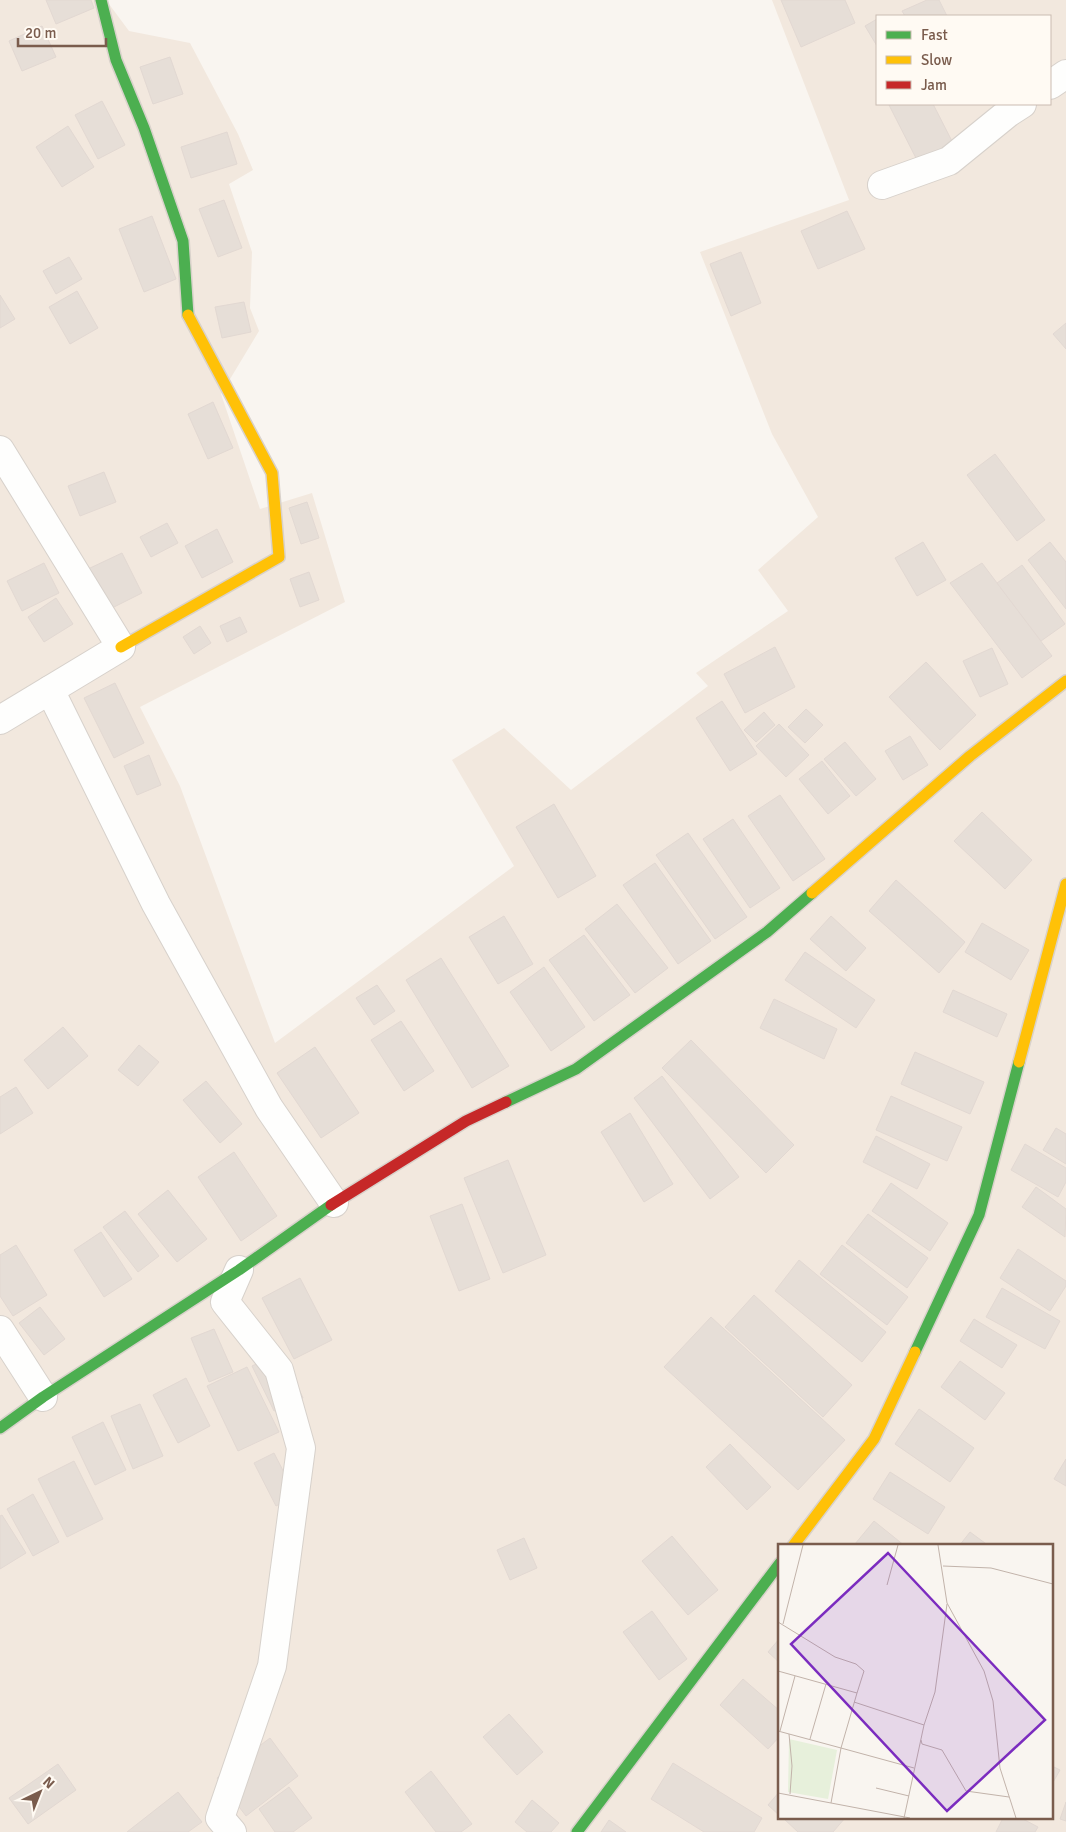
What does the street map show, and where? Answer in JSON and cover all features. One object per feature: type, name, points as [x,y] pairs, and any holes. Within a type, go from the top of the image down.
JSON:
[{"type":"street","points":[[0,720],[121,647],[279,557],[272,473],[188,317],[183,241],[144,128],[116,60],[101,0]]},
{"type":"street","points":[[1051,84],[1066,74]]},
{"type":"street","points":[[882,185],[949,161],[1020,105]]},
{"type":"street","points":[[0,450],[121,647]]},
{"type":"street","points":[[0,1428],[43,1397],[239,1270],[334,1203],[466,1121],[576,1069],[766,932],[970,756],[1066,682]]},
{"type":"street","points":[[50,690],[166,921],[269,1108],[334,1203]]},
{"type":"street","points":[[795,1544],[874,1439],[979,1214],[1066,884]]},
{"type":"street","points":[[232,1832],[220,1818],[272,1666],[301,1448],[279,1370],[225,1302],[239,1270]]},
{"type":"street","points":[[0,1330],[43,1397]]},
{"type":"street","points":[[577,1832],[778,1566]]},
{"type":"shaded area","points":[[0,0],[106,0],[129,31],[190,43],[238,134],[253,170],[229,184],[252,252],[250,308],[259,331],[221,394],[260,509],[312,493],[345,602],[140,707],[180,786],[275,1043],[514,866],[452,760],[504,728],[571,790],[708,686],[696,673],[788,611],[758,570],[818,517],[772,434],[700,252],[849,200],[772,0],[1066,0],[1066,1832],[0,1832]]},
{"type":"building","points":[[46,0],[91,0],[94,8],[56,24]]},
{"type":"building","points":[[781,0],[845,0],[855,23],[801,47]]},
{"type":"building","points":[[927,0],[939,0],[946,15],[904,15],[902,11]]},
{"type":"building","points":[[876,20],[876,44],[865,26]]},
{"type":"building","points":[[42,26],[56,57],[22,71],[9,41]]},
{"type":"building","points":[[170,57],[183,94],[153,104],[140,67]]},
{"type":"building","points":[[102,101],[125,145],[98,159],[75,115]]},
{"type":"building","points":[[889,105],[934,105],[955,147],[919,164]]},
{"type":"building","points":[[68,126],[94,167],[62,187],[36,147]]},
{"type":"building","points":[[227,132],[237,164],[191,178],[181,147]]},
{"type":"building","points":[[224,200],[242,248],[218,257],[199,209]]},
{"type":"building","points":[[847,211],[865,249],[818,269],[801,231]]},
{"type":"building","points":[[152,216],[176,279],[144,292],[119,229]]},
{"type":"building","points":[[741,252],[761,303],[731,316],[710,264]]},
{"type":"building","points":[[69,257],[82,279],[56,294],[43,271]]},
{"type":"building","points":[[77,291],[98,328],[70,344],[49,307]]},
{"type":"building","points":[[0,295],[15,319],[0,328]]},
{"type":"building","points":[[244,302],[251,332],[222,338],[215,307]]},
{"type":"building","points":[[1066,323],[1066,349],[1053,334]]},
{"type":"building","points":[[213,402],[233,448],[208,459],[188,414]]},
{"type":"building","points":[[995,454],[1045,520],[1017,541],[967,475]]},
{"type":"building","points":[[104,472],[116,502],[80,516],[68,486]]},
{"type":"building","points":[[307,502],[319,538],[301,544],[289,508]]},
{"type":"building","points":[[167,523],[178,543],[151,557],[140,537]]},
{"type":"building","points":[[217,529],[233,562],[202,578],[185,546]]},
{"type":"building","points":[[923,542],[946,580],[917,596],[895,558]]},
{"type":"building","points":[[1050,542],[1066,562],[1066,609],[1028,560]]},
{"type":"building","points":[[122,553],[142,593],[108,610],[88,569]]},
{"type":"building","points":[[44,563],[59,593],[22,611],[7,581]]},
{"type":"building","points":[[982,563],[1052,656],[1022,678],[950,583]]},
{"type":"building","points":[[1022,565],[1065,624],[1041,641],[997,583]]},
{"type":"building","points":[[309,572],[319,600],[300,607],[290,579]]},
{"type":"building","points":[[56,598],[73,624],[44,642],[28,617]]},
{"type":"building","points":[[240,617],[247,632],[227,642],[220,626]]},
{"type":"building","points":[[200,626],[211,643],[194,654],[183,637]]},
{"type":"building","points":[[775,647],[795,687],[745,713],[724,674]]},
{"type":"building","points":[[992,648],[1008,684],[980,697],[963,661]]},
{"type":"building","points":[[926,662],[976,715],[940,750],[889,697]]},
{"type":"building","points":[[115,683],[144,743],[114,758],[84,698]]},
{"type":"building","points":[[722,701],[757,754],[730,771],[696,718]]},
{"type":"building","points":[[806,709],[823,725],[805,743],[788,727]]},
{"type":"building","points":[[764,712],[775,725],[756,742],[744,730]]},
{"type":"building","points":[[779,724],[809,755],[786,777],[756,746]]},
{"type":"building","points":[[910,736],[928,765],[903,780],[885,751]]},
{"type":"building","points":[[845,742],[876,779],[856,796],[824,759]]},
{"type":"building","points":[[149,755],[161,785],[137,795],[124,766]]},
{"type":"building","points":[[822,761],[850,796],[828,814],[799,779]]},
{"type":"building","points":[[780,795],[825,859],[793,881],[748,816]]},
{"type":"building","points":[[554,804],[596,876],[558,898],[516,827]]},
{"type":"building","points":[[982,812],[1032,860],[1005,889],[954,841]]},
{"type":"building","points":[[733,819],[780,888],[750,908],[703,839]]},
{"type":"building","points":[[688,833],[747,917],[715,939],[656,855]]},
{"type":"building","points":[[655,863],[711,941],[678,964],[623,885]]},
{"type":"building","points":[[896,880],[965,942],[939,973],[869,911]]},
{"type":"building","points":[[617,904],[668,968],[635,993],[585,929]]},
{"type":"building","points":[[504,916],[533,964],[498,984],[469,937]]},
{"type":"building","points":[[831,916],[866,948],[846,971],[810,939]]},
{"type":"building","points":[[982,923],[1029,950],[1011,980],[965,952]]},
{"type":"building","points":[[584,935],[630,995],[594,1021],[549,960]]},
{"type":"building","points":[[805,952],[875,1000],[856,1028],[785,980]]},
{"type":"building","points":[[441,958],[509,1066],[472,1088],[406,980]]},
{"type":"building","points":[[544,967],[585,1027],[551,1051],[510,992]]},
{"type":"building","points":[[377,985],[395,1011],[374,1025],[356,998]]},
{"type":"building","points":[[953,990],[1007,1014],[997,1037],[943,1012]]},
{"type":"building","points":[[774,999],[837,1029],[824,1059],[760,1028]]},
{"type":"building","points":[[401,1021],[434,1071],[404,1091],[371,1040]]},
{"type":"building","points":[[63,1027],[88,1056],[48,1089],[24,1060]]},
{"type":"building","points":[[691,1040],[794,1145],[766,1173],[662,1068]]},
{"type":"building","points":[[139,1045],[159,1062],[138,1086],[118,1070]]},
{"type":"building","points":[[315,1047],[359,1113],[321,1138],[277,1073]]},
{"type":"building","points":[[915,1052],[984,1082],[970,1114],[901,1084]]},
{"type":"building","points":[[662,1076],[739,1177],[710,1199],[634,1098]]},
{"type":"building","points":[[206,1081],[242,1124],[220,1143],[183,1100]]},
{"type":"building","points":[[16,1087],[33,1113],[0,1134],[0,1097]]},
{"type":"building","points":[[891,1096],[962,1127],[947,1161],[876,1130]]},
{"type":"building","points":[[630,1113],[673,1184],[644,1202],[601,1132]]},
{"type":"building","points":[[1056,1128],[1066,1134],[1066,1164],[1043,1150]]},
{"type":"building","points":[[876,1136],[930,1164],[917,1189],[863,1162]]},
{"type":"building","points":[[1025,1144],[1066,1168],[1066,1182],[1058,1197],[1011,1170]]},
{"type":"building","points":[[234,1152],[277,1216],[241,1241],[198,1177]]},
{"type":"building","points":[[508,1160],[546,1255],[503,1273],[464,1178]]},
{"type":"building","points":[[891,1183],[948,1223],[930,1251],[872,1211]]},
{"type":"building","points":[[1036,1187],[1066,1209],[1065,1237],[1022,1207]]},
{"type":"building","points":[[168,1190],[207,1239],[177,1262],[138,1214]]},
{"type":"building","points":[[462,1204],[490,1279],[459,1291],[430,1216]]},
{"type":"building","points":[[125,1211],[159,1256],[138,1272],[103,1227]]},
{"type":"building","points":[[868,1214],[928,1258],[907,1288],[846,1243]]},
{"type":"building","points":[[101,1232],[132,1279],[104,1297],[74,1250]]},
{"type":"building","points":[[16,1245],[47,1295],[13,1316],[0,1296],[0,1255]]},
{"type":"building","points":[[842,1245],[908,1297],[887,1325],[820,1274]]},
{"type":"building","points":[[1018,1249],[1066,1281],[1066,1286],[1050,1311],[1000,1278]]},
{"type":"building","points":[[799,1260],[886,1332],[862,1362],[775,1291]]},
{"type":"building","points":[[300,1278],[332,1340],[294,1359],[262,1298]]},
{"type":"building","points":[[1002,1288],[1060,1321],[1045,1349],[986,1317]]},
{"type":"building","points":[[754,1295],[852,1385],[823,1417],[725,1327]]},
{"type":"building","points":[[40,1307],[65,1339],[44,1355],[19,1323]]},
{"type":"building","points":[[711,1317],[845,1440],[798,1490],[664,1367]]},
{"type":"building","points":[[974,1319],[1017,1345],[1002,1368],[960,1341]]},
{"type":"building","points":[[214,1329],[233,1372],[209,1382],[191,1338]]},
{"type":"building","points":[[282,1352],[303,1398],[274,1411],[252,1366]]},
{"type":"building","points":[[960,1361],[1005,1393],[985,1420],[941,1387]]},
{"type":"building","points":[[247,1367],[279,1432],[238,1451],[207,1386]]},
{"type":"building","points":[[186,1378],[210,1426],[178,1443],[153,1395]]},
{"type":"building","points":[[140,1404],[163,1456],[133,1469],[111,1416]]},
{"type":"building","points":[[919,1409],[974,1448],[950,1482],[895,1444]]},
{"type":"building","points":[[103,1422],[126,1470],[95,1485],[72,1437]]},
{"type":"building","points":[[730,1444],[771,1487],[747,1510],[706,1467]]},
{"type":"building","points":[[274,1453],[296,1496],[276,1506],[254,1463]]},
{"type":"building","points":[[1066,1459],[1066,1486],[1054,1479]]},
{"type":"building","points":[[74,1461],[103,1519],[67,1537],[38,1479]]},
{"type":"building","points":[[890,1472],[945,1507],[928,1534],[873,1499]]},
{"type":"building","points":[[33,1494],[59,1542],[33,1556],[7,1509]]},
{"type":"building","points":[[2,1515],[26,1553],[0,1569],[0,1516]]},
{"type":"building","points":[[874,1521],[903,1544],[855,1544]]},
{"type":"building","points":[[970,1532],[986,1544],[961,1544]]},
{"type":"building","points":[[672,1536],[718,1590],[688,1615],[642,1561]]},
{"type":"building","points":[[524,1538],[537,1568],[510,1580],[497,1550]]},
{"type":"building","points":[[652,1611],[687,1659],[659,1680],[623,1632]]},
{"type":"building","points":[[778,1640],[778,1661],[768,1652]]},
{"type":"building","points":[[743,1679],[778,1709],[778,1738],[768,1749],[720,1705]]},
{"type":"building","points":[[509,1714],[543,1752],[517,1775],[483,1737]]},
{"type":"building","points":[[270,1738],[298,1776],[246,1816],[217,1778]]},
{"type":"building","points":[[673,1763],[762,1818],[754,1832],[704,1832],[651,1799]]},
{"type":"building","points":[[58,1764],[76,1790],[28,1824],[9,1798]]},
{"type":"building","points":[[1054,1767],[1060,1770],[1054,1780]]},
{"type":"building","points":[[431,1771],[472,1824],[461,1832],[436,1832],[405,1792]]},
{"type":"building","points":[[289,1787],[312,1818],[293,1832],[275,1832],[259,1809]]},
{"type":"building","points":[[178,1792],[202,1822],[188,1832],[127,1832]]},
{"type":"building","points":[[778,1793],[778,1814],[768,1805]]},
{"type":"building","points":[[532,1800],[559,1823],[551,1832],[527,1832],[515,1822]]},
{"type":"building","points":[[1066,1802],[1066,1821],[1060,1819]]},
{"type":"building","points":[[609,1820],[626,1832],[601,1832]]},
{"type":"building","points":[[785,1820],[843,1820],[833,1832],[798,1832]]},
{"type":"building","points":[[1002,1820],[1025,1820],[1038,1827],[1035,1832],[996,1832]]},
{"type":"traffic: fast","points":[[101,0],[116,60],[144,128],[183,241],[188,315]]},
{"type":"traffic: fast","points":[[506,1102],[576,1069],[767,932],[812,893]]},
{"type":"traffic: fast","points":[[915,1352],[979,1215],[1019,1062]]},
{"type":"traffic: fast","points":[[0,1428],[43,1397],[239,1270],[331,1205]]},
{"type":"traffic: fast","points":[[577,1832],[778,1566]]},
{"type":"traffic: slow","points":[[121,647],[279,557],[272,473],[188,315]]},
{"type":"traffic: slow","points":[[812,893],[970,756],[1066,681]]},
{"type":"traffic: slow","points":[[1019,1062],[1066,884]]},
{"type":"traffic: slow","points":[[795,1544],[874,1439],[915,1352]]},
{"type":"traffic: jam","points":[[331,1205],[466,1121],[506,1102]]}]
